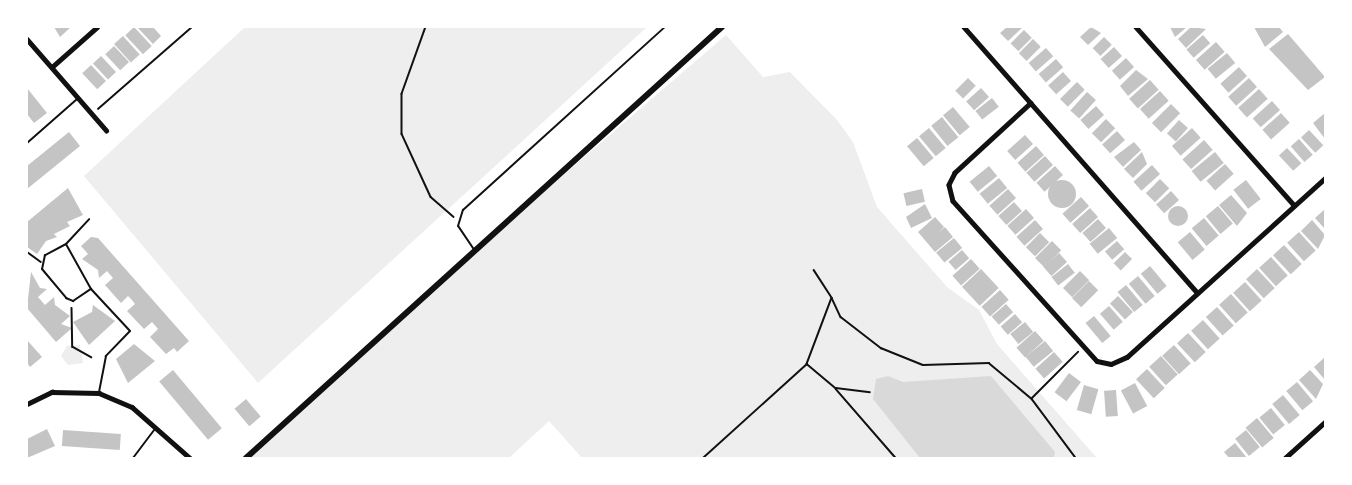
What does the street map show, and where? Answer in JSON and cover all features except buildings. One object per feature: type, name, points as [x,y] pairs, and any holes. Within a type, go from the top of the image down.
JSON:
[{"type":"main road","points":[[246,458],[722,27]]},
{"type":"street","points":[[52,67],[97,27]]},
{"type":"street","points":[[964,27],[1197,292]]},
{"type":"street","points":[[1136,27],[1294,205]]},
{"type":"street","points":[[27,39],[106,130]]},
{"type":"street","points":[[1031,103],[955,173],[951,193],[1097,361],[1111,364],[1127,357],[1325,178]]},
{"type":"street","points":[[29,403],[52,392],[99,393],[132,406],[190,458]]},
{"type":"street","points":[[1285,458],[1325,422]]},
{"type":"lane","points":[[475,250],[458,219],[665,27]]},
{"type":"lane","points":[[27,142],[79,98]]},
{"type":"lane","points":[[41,262],[66,244],[89,219]]},
{"type":"lane","points":[[66,244],[91,290],[130,331],[106,356],[99,393]]},
{"type":"lane","points":[[27,252],[41,262],[46,276],[73,301],[91,290]]},
{"type":"lane","points":[[27,397],[29,403]]},
{"type":"lane","points":[[135,457],[157,426]]},
{"type":"path","points":[[93,114],[192,27]]},
{"type":"path","points":[[426,27],[402,94],[402,134],[431,197],[458,219]]},
{"type":"path","points":[[814,270],[841,317],[881,348],[923,365],[989,363],[1032,399],[1076,458]]},
{"type":"path","points":[[703,458],[807,364],[832,298]]},
{"type":"path","points":[[73,301],[73,346],[91,357]]},
{"type":"path","points":[[1032,399],[1084,346]]},
{"type":"path","points":[[807,364],[836,388],[896,458]]},
{"type":"path","points":[[836,388],[870,392]]},
{"type":"shaded area","points":[[245,27],[647,27],[258,383],[84,176]]},
{"type":"shaded area","points":[[726,35],[763,77],[790,72],[837,120],[853,142],[877,207],[947,287],[979,310],[997,344],[1097,458],[582,458],[549,421],[509,458],[246,458],[475,251]]},
{"type":"shaded area","points":[[80,345],[83,363],[68,365],[61,356],[67,346]]},
{"type":"shaded area","points":[[888,376],[903,382],[991,376],[1055,452],[1054,458],[920,458],[873,399],[876,379]]}]
